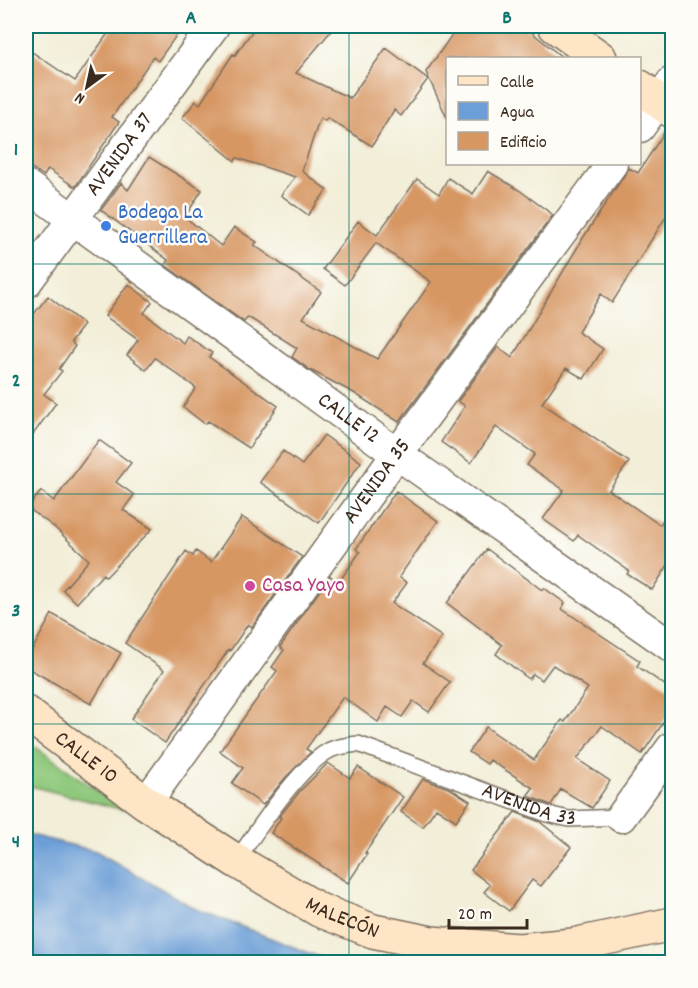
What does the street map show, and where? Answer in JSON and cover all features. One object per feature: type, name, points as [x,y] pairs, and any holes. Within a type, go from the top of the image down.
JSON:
[{"type":"main road","points":[[555,26],[599,57]]},
{"type":"main road","name":"CALLE 10","points":[[26,713],[146,803]]},
{"type":"main road","name":"MALECÓN","points":[[146,803],[236,861],[319,910],[373,931],[431,943],[519,950],[573,945],[672,924]]},
{"type":"street","name":"AVENIDA 37","points":[[26,283],[214,26]]},
{"type":"street","points":[[641,124],[661,95]]},
{"type":"street","name":"AVENIDA 35","points":[[146,803],[397,454],[611,165]]},
{"type":"street","name":"CALLE 12","points":[[26,185],[397,454],[672,647]]},
{"type":"street","name":"AVENIDA 33","points":[[621,817],[672,747]]},
{"type":"lane","name":"AVENIDA 33","points":[[236,861],[274,808],[308,768],[329,750],[358,744],[548,814],[569,819],[621,817]]},
{"type":"green space","points":[[26,740],[124,810],[26,785]]},
{"type":"water","points":[[26,834],[96,851],[194,908],[332,962],[26,962]]},
{"type":"building","points":[[113,26],[183,26],[158,61],[153,57],[112,117],[119,122],[75,187],[48,169],[44,176],[26,164],[26,48],[75,81]]},
{"type":"building","points":[[256,26],[335,26],[296,73],[350,98],[386,48],[428,79],[401,116],[394,110],[372,146],[327,118],[325,121],[320,118],[302,171],[327,190],[308,215],[281,195],[295,177],[237,158],[235,161],[182,118],[196,101],[200,104],[233,54],[235,55]]},
{"type":"building","points":[[458,26],[524,26],[562,57],[446,57],[446,116],[426,72]]},
{"type":"building","points":[[667,128],[672,129],[672,207],[612,303],[601,294],[578,332],[603,349],[584,379],[566,368],[542,403],[629,462],[609,490],[660,525],[672,505],[672,559],[652,590],[627,574],[629,571],[578,535],[574,541],[543,519],[564,490],[527,465],[535,454],[496,427],[471,463],[441,442],[465,406],[458,401],[498,347],[512,358],[583,238],[629,168],[638,173]]},
{"type":"building","points":[[149,157],[202,190],[185,217],[221,246],[234,227],[257,242],[254,245],[321,292],[303,318],[377,359],[431,282],[376,243],[345,285],[323,269],[358,221],[377,235],[417,179],[439,194],[448,178],[473,194],[488,171],[553,215],[399,422],[354,393],[310,370],[292,357],[297,348],[248,317],[244,322],[165,265],[168,260],[101,210],[121,183],[128,190]]},
{"type":"building","points":[[128,284],[152,302],[144,313],[183,343],[187,336],[212,353],[209,357],[278,406],[249,448],[208,421],[205,424],[183,407],[196,388],[155,358],[146,370],[127,355],[138,340],[105,316]]},
{"type":"building","points":[[48,296],[84,325],[71,342],[75,346],[59,369],[62,371],[44,394],[56,403],[26,444],[26,324]]},
{"type":"building","points":[[324,435],[361,462],[319,523],[260,482],[283,451],[302,465]]},
{"type":"building","points":[[99,440],[131,463],[116,482],[134,495],[123,510],[152,529],[106,577],[103,574],[77,603],[63,590],[89,560],[54,527],[28,508],[41,491],[54,501]]},
{"type":"building","points":[[396,491],[438,521],[399,577],[407,583],[392,603],[442,637],[423,663],[450,682],[429,712],[413,701],[402,717],[387,707],[378,722],[343,697],[306,749],[311,752],[285,778],[263,805],[232,783],[243,768],[220,751],[277,671],[272,667],[284,650],[280,647],[330,576],[339,582],[360,552],[356,549]]},
{"type":"building","points":[[242,517],[302,557],[252,627],[248,624],[230,651],[229,649],[165,743],[131,719],[164,670],[125,643],[186,551],[193,556],[196,551],[211,562]]},
{"type":"building","points":[[487,549],[542,590],[544,588],[565,603],[562,609],[640,661],[637,666],[672,690],[672,710],[642,754],[602,726],[577,759],[610,781],[592,808],[561,789],[551,805],[527,796],[533,788],[490,760],[487,764],[469,752],[486,727],[534,760],[562,720],[565,722],[588,688],[553,665],[542,680],[533,674],[529,679],[496,654],[502,645],[447,603]]},
{"type":"building","points":[[52,614],[121,653],[91,704],[26,667],[26,661]]},
{"type":"building","points":[[328,763],[350,778],[358,767],[403,797],[365,853],[367,854],[348,883],[271,833],[281,818],[279,817],[300,791]]},
{"type":"building","points":[[423,779],[451,789],[470,801],[456,821],[436,808],[423,827],[401,812]]},
{"type":"building","points":[[515,812],[540,822],[571,847],[541,886],[532,880],[509,911],[484,892],[490,885],[471,870]]},
{"type":"place","name":"Bodega La Guerrillera","points":[[106,226]]},
{"type":"place","name":"Casa Yayo","points":[[250,586]]}]
